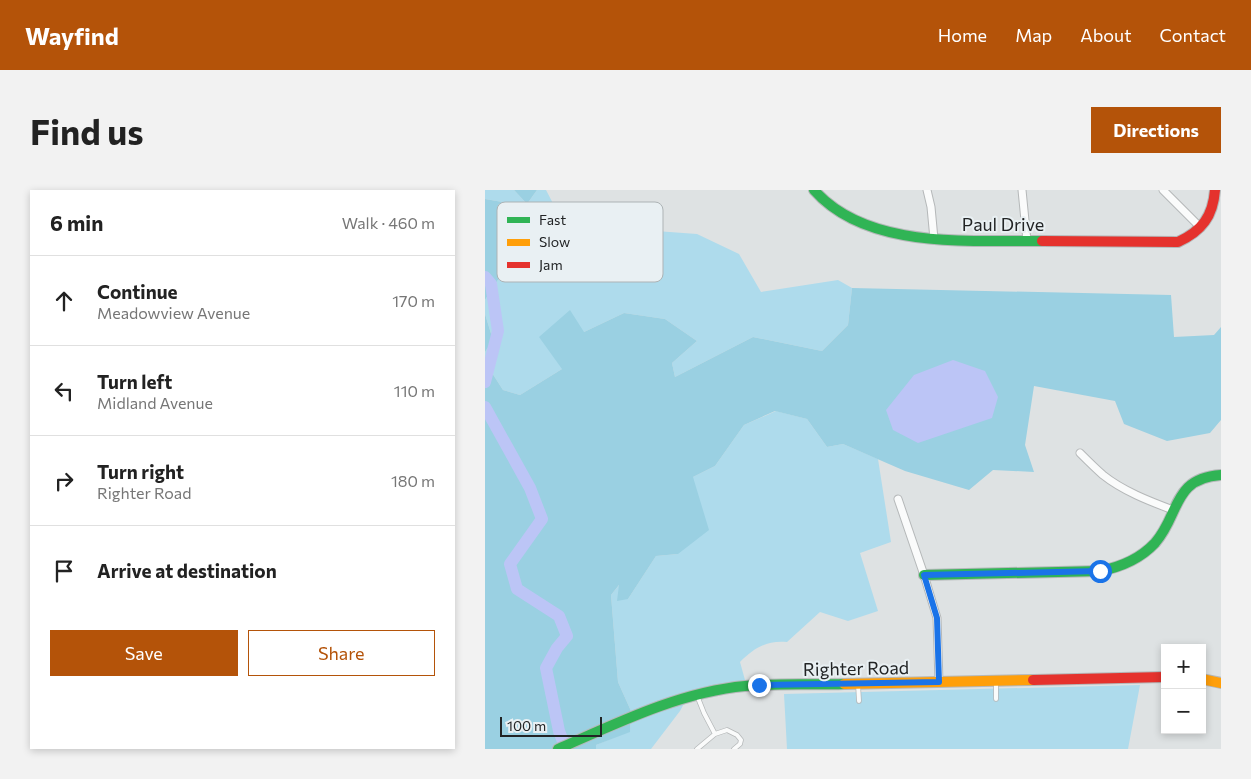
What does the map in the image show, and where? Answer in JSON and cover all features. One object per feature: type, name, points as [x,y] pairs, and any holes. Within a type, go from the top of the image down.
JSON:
[{"type":"street","name":"Paul Drive","points":[[814,190],[827,204],[854,220],[901,234],[934,239],[1178,242],[1188,238],[1201,228]]},
{"type":"street","points":[[927,190],[931,207],[934,239]]},
{"type":"street","points":[[1022,190],[1027,241]]},
{"type":"street","points":[[1163,190],[1201,228],[1214,208],[1215,190]]},
{"type":"street","points":[[1080,454],[1103,475],[1119,485],[1173,510]]},
{"type":"street","points":[[924,575],[1100,571],[1115,568],[1132,561],[1147,551],[1168,524],[1183,491],[1193,481],[1212,475],[1221,475]]},
{"type":"street","points":[[898,499],[937,618],[939,682]]},
{"type":"street","name":"Righter Road","points":[[558,749],[619,723],[697,695],[745,686],[1161,677]]},
{"type":"street","points":[[1206,680],[1221,683]]},
{"type":"lane","points":[[995,682],[996,699]]},
{"type":"lane","points":[[858,684],[859,701]]},
{"type":"lane","points":[[697,695],[715,734]]},
{"type":"lane","points":[[697,749],[715,734],[727,730],[737,735],[741,742],[734,749]]},
{"type":"shaded area","points":[[485,190],[514,190],[525,202],[502,202],[485,199]]},
{"type":"shaded area","points":[[514,190],[537,190],[528,202],[525,202]]},
{"type":"shaded area","points":[[537,190],[546,190],[552,202],[528,202]]},
{"type":"shaded area","points":[[485,199],[502,202],[497,202],[497,281],[485,300]]},
{"type":"shaded area","points":[[663,232],[697,234],[739,254],[761,292],[838,280],[852,288],[848,325],[822,351],[753,337],[675,377],[672,363],[697,341],[665,319],[624,313],[584,332],[562,369],[520,395],[503,390],[485,362],[485,352],[493,340],[485,314],[485,300],[497,281],[663,282]]},
{"type":"shaded area","points":[[852,288],[1171,295],[1174,337],[1214,335],[1221,327],[1221,420],[1210,433],[1167,441],[1124,424],[1115,401],[1034,386],[1025,445],[1034,472],[993,470],[969,490],[905,471],[843,444],[827,447],[807,419],[775,411],[744,425],[715,466],[693,477],[709,530],[678,554],[656,556],[628,599],[617,601],[619,585],[611,595],[618,682],[631,711],[630,732],[596,745],[596,749],[485,749],[485,362],[503,390],[520,395],[562,369],[539,337],[570,310],[584,332],[624,313],[665,319],[697,341],[672,363],[675,377],[753,337],[822,351],[848,325]]},
{"type":"shaded area","points":[[485,314],[493,340],[485,352]]},
{"type":"shaded area","points":[[953,360],[985,371],[998,397],[992,418],[918,443],[893,430],[886,410],[914,375]]},
{"type":"shaded area","points":[[776,411],[807,419],[827,447],[843,444],[878,459],[891,542],[860,553],[878,611],[848,621],[820,612],[787,642],[773,642],[761,646],[745,657],[740,662],[745,680],[688,696],[680,711],[651,749],[596,749],[596,745],[630,731],[631,711],[618,682],[611,595],[620,584],[628,599],[656,556],[678,554],[693,477],[715,466],[744,425]]},
{"type":"shaded area","points":[[1140,685],[1128,749],[787,749],[784,694]]},
{"type":"waterway","points":[[485,277],[491,284],[498,331],[485,382]]},
{"type":"waterway","points":[[485,407],[530,488],[542,519],[510,564],[517,589],[559,616],[567,636],[557,648],[546,668],[559,731],[566,749]]},
{"type":"traffic: fast","points":[[814,190],[836,209],[862,223],[890,232],[921,238],[952,240],[1042,241]]},
{"type":"traffic: fast","points":[[924,575],[1100,571],[1130,562],[1155,543],[1163,532],[1185,490],[1205,478],[1221,475]]},
{"type":"traffic: fast","points":[[558,749],[649,710],[721,689],[757,685],[844,684]]},
{"type":"traffic: slow","points":[[844,684],[1033,680]]},
{"type":"traffic: slow","points":[[1206,680],[1221,683]]},
{"type":"traffic: jam","points":[[1042,241],[1178,242],[1194,233],[1205,222],[1212,208],[1215,190]]},
{"type":"traffic: jam","points":[[1033,680],[1161,677]]},
{"type":"route","points":[[759,685],[939,682],[937,618],[924,575],[1100,571]]}]
